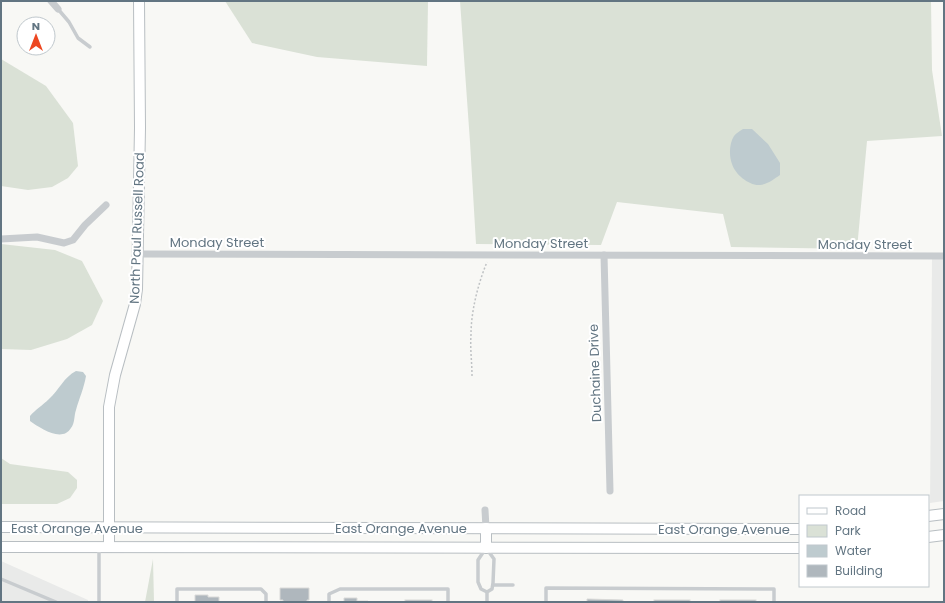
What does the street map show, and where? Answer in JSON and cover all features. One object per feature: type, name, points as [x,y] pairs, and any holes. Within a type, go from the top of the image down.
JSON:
[{"type":"street","points":[[51,1],[58,9]]},
{"type":"street","name":"North Paul Russell Road","points":[[104,547],[109,528],[108,407],[115,375],[135,304],[137,289],[140,128],[139,1]]},
{"type":"street","points":[[1,239],[37,237],[64,243],[73,240],[85,225],[106,205]]},
{"type":"street","name":"Monday Street","points":[[138,254],[944,256]]},
{"type":"street","name":"Duchaine Drive","points":[[604,255],[610,491]]},
{"type":"street","points":[[486,510],[486,548]]},
{"type":"street","points":[[929,516],[944,514]]},
{"type":"street","name":"East Orange Avenue","points":[[1,527],[799,529]]},
{"type":"street","points":[[929,537],[944,535]]},
{"type":"street","name":"East Orange Avenue","points":[[1,547],[799,548]]},
{"type":"lane","points":[[58,9],[69,22],[78,38],[90,47]]},
{"type":"lane","points":[[99,602],[104,547]]},
{"type":"lane","points":[[486,548],[494,559],[493,585],[492,589],[487,592],[482,589],[478,582],[478,560],[486,548]]},
{"type":"lane","points":[[1,580],[56,602]]},
{"type":"lane","points":[[493,585],[513,585]]},
{"type":"lane","points":[[177,602],[177,589],[236,588],[261,588],[266,594],[266,602]]},
{"type":"lane","points":[[546,602],[546,588],[774,589],[774,602]]},
{"type":"lane","points":[[329,602],[329,594],[340,589],[448,589],[448,602]]},
{"type":"lane","points":[[487,592],[487,602]]},
{"type":"path","points":[[472,376],[471,326],[481,277],[490,255]]},
{"type":"shaded area","points":[[932,258],[944,258],[944,501],[930,503]]},
{"type":"shaded area","points":[[1,561],[88,600],[88,602],[1,602]]},
{"type":"green space","points":[[225,1],[428,1],[427,66],[317,57],[252,43]]},
{"type":"green space","points":[[460,1],[931,1],[932,70],[942,136],[867,141],[857,249],[731,247],[723,214],[617,202],[601,245],[476,244]]},
{"type":"green space","points":[[1,59],[46,86],[73,123],[78,166],[68,178],[52,187],[28,190],[1,186]]},
{"type":"green space","points":[[1,244],[55,250],[82,261],[103,301],[92,325],[67,339],[31,350],[1,349]]},
{"type":"green space","points":[[1,458],[10,464],[68,472],[77,480],[77,488],[70,498],[57,504],[1,504]]},
{"type":"green space","points":[[153,559],[154,602],[145,602]]},
{"type":"water","points":[[743,129],[752,129],[768,144],[780,163],[780,175],[768,182],[756,185],[743,179],[736,172],[730,157],[731,143],[735,135]]},
{"type":"water","points":[[76,371],[83,372],[86,376],[71,428],[62,434],[51,433],[30,421],[30,416],[53,395],[68,377]]},
{"type":"building","points":[[280,588],[309,588],[309,600],[307,600],[307,602],[283,602],[283,600],[280,600]]},
{"type":"building","points":[[195,595],[219,597],[219,602],[195,602]]},
{"type":"building","points":[[344,598],[357,598],[357,601],[368,602],[344,602]]},
{"type":"building","points":[[587,599],[623,600],[623,602],[587,602]]},
{"type":"building","points":[[405,600],[432,600],[432,602],[405,602]]},
{"type":"building","points":[[654,600],[690,600],[690,602],[654,602]]},
{"type":"building","points":[[720,600],[756,600],[756,602],[720,602]]}]
